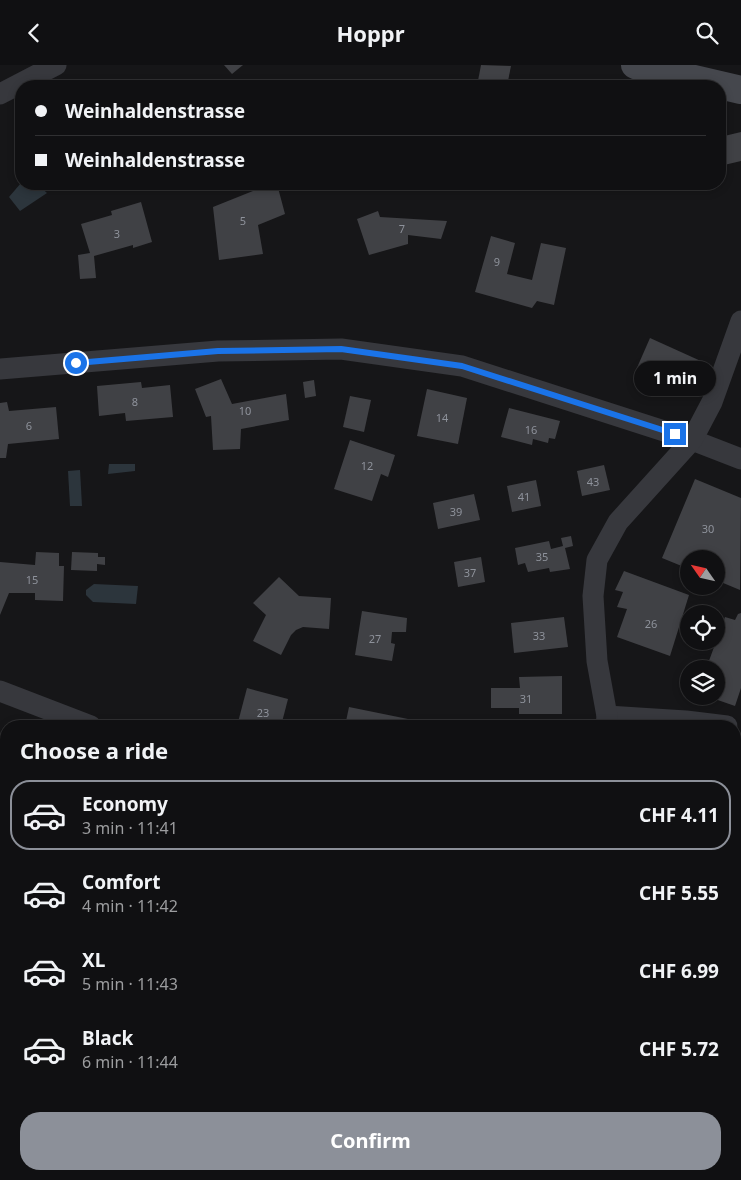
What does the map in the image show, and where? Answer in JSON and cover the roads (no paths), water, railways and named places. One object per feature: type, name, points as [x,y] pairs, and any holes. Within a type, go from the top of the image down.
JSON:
[{"type":"main road","points":[[635,65],[699,80]]},
{"type":"main road","points":[[726,86],[741,90]]},
{"type":"street","points":[[27,80],[56,65]]},
{"type":"street","points":[[0,94],[15,86]]},
{"type":"street","points":[[607,720],[596,652],[593,596],[597,560],[618,522],[692,440],[712,402],[741,321]]},
{"type":"street","points":[[0,369],[218,351],[341,349],[462,366],[692,440],[741,459]]},
{"type":"street","points":[[0,691],[57,720]]}]
